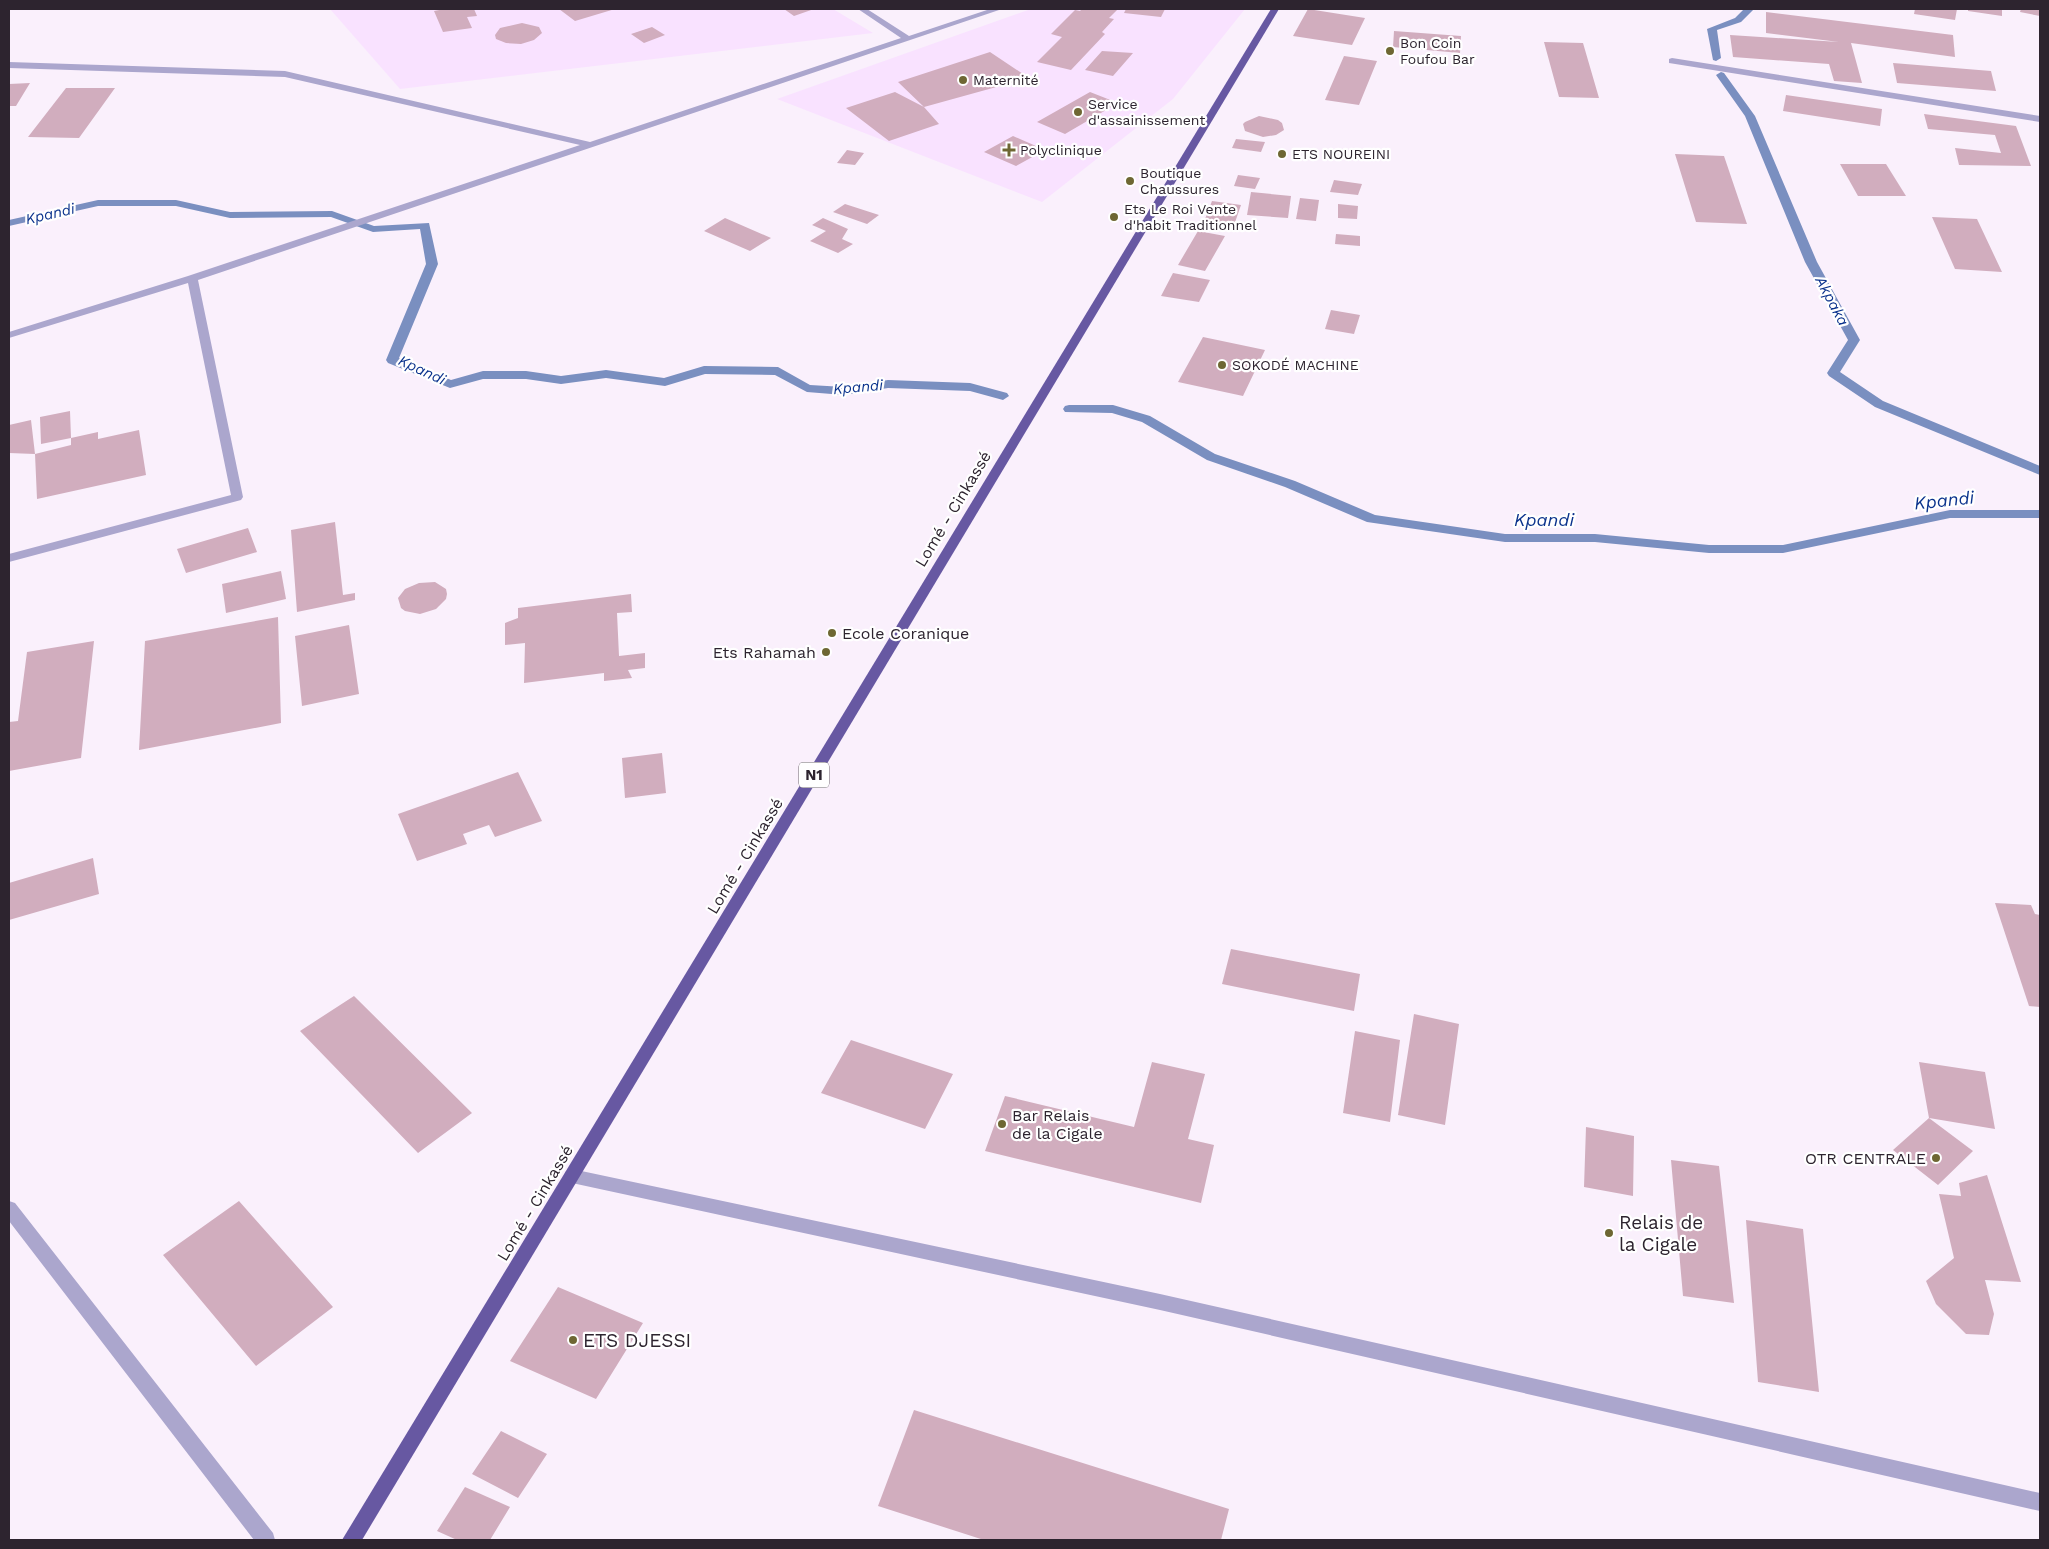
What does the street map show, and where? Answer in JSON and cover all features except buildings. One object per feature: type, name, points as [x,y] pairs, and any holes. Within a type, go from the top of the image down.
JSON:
[{"type":"highway","name":"Lomé - Cinkassé","points":[[351,1540],[1274,9]]},
{"type":"street","points":[[862,9],[908,39]]},
{"type":"street","points":[[9,335],[332,232],[998,9]]},
{"type":"street","points":[[1672,61],[2040,119]]},
{"type":"street","points":[[9,65],[285,74],[591,145]]},
{"type":"street","points":[[9,558],[237,498],[192,278]]},
{"type":"street","points":[[572,1176],[1170,1304],[2040,1502]]},
{"type":"street","points":[[9,1208],[266,1540]]},
{"type":"shaded area","points":[[330,9],[833,9],[873,33],[400,89]]},
{"type":"shaded area","name":"Polyclinique","points":[[1031,9],[1245,9],[1173,99],[1042,202],[777,99]]},
{"type":"waterway","name":"Akpaka","points":[[1716,58],[1712,29],[1738,20],[1749,9]]},
{"type":"waterway","name":"Akpaka","points":[[1721,75],[1750,116],[1811,262],[1854,340],[1833,373],[1879,404],[2040,471]]},
{"type":"waterway","name":"Kpandi","points":[[9,223],[98,203],[176,203],[230,215],[332,214],[373,229],[425,225],[432,264],[392,360],[450,384],[483,375],[526,375],[561,380],[606,374],[665,382],[704,370],[778,371],[807,388],[844,391],[888,384],[970,387],[1003,396]]},
{"type":"waterway","name":"Kpandi","points":[[1069,409],[1113,409],[1146,419],[1211,457],[1290,484],[1372,519],[1505,538],[1595,538],[1709,549],[1783,549],[1950,514],[2040,514]]},
{"type":"place","name":"Bon Coin Foufou Bar","points":[[1390,51]]},
{"type":"place","name":"Maternité","points":[[963,80]]},
{"type":"place","name":"Service d'assainissement","points":[[1078,112]]},
{"type":"place","name":"Polyclinique","points":[[1009,150]]},
{"type":"place","name":"ETS NOUREINI","points":[[1282,154]]},
{"type":"place","name":"Boutique Chaussures","points":[[1130,181]]},
{"type":"place","name":"Ets Le Roi Vente d'habit Traditionnel","points":[[1114,217]]},
{"type":"place","name":"SOKODÉ MACHINE","points":[[1222,365]]},
{"type":"place","name":"Ecole Coranique","points":[[832,633]]},
{"type":"place","name":"Ets Rahamah","points":[[826,652]]},
{"type":"place","name":"Bar Relais de la Cigale","points":[[1002,1124]]},
{"type":"place","name":"OTR CENTRALE","points":[[1936,1158]]},
{"type":"place","name":"Relais de la Cigale","points":[[1609,1233]]},
{"type":"place","name":"ETS DJESSI","points":[[573,1340]]}]
